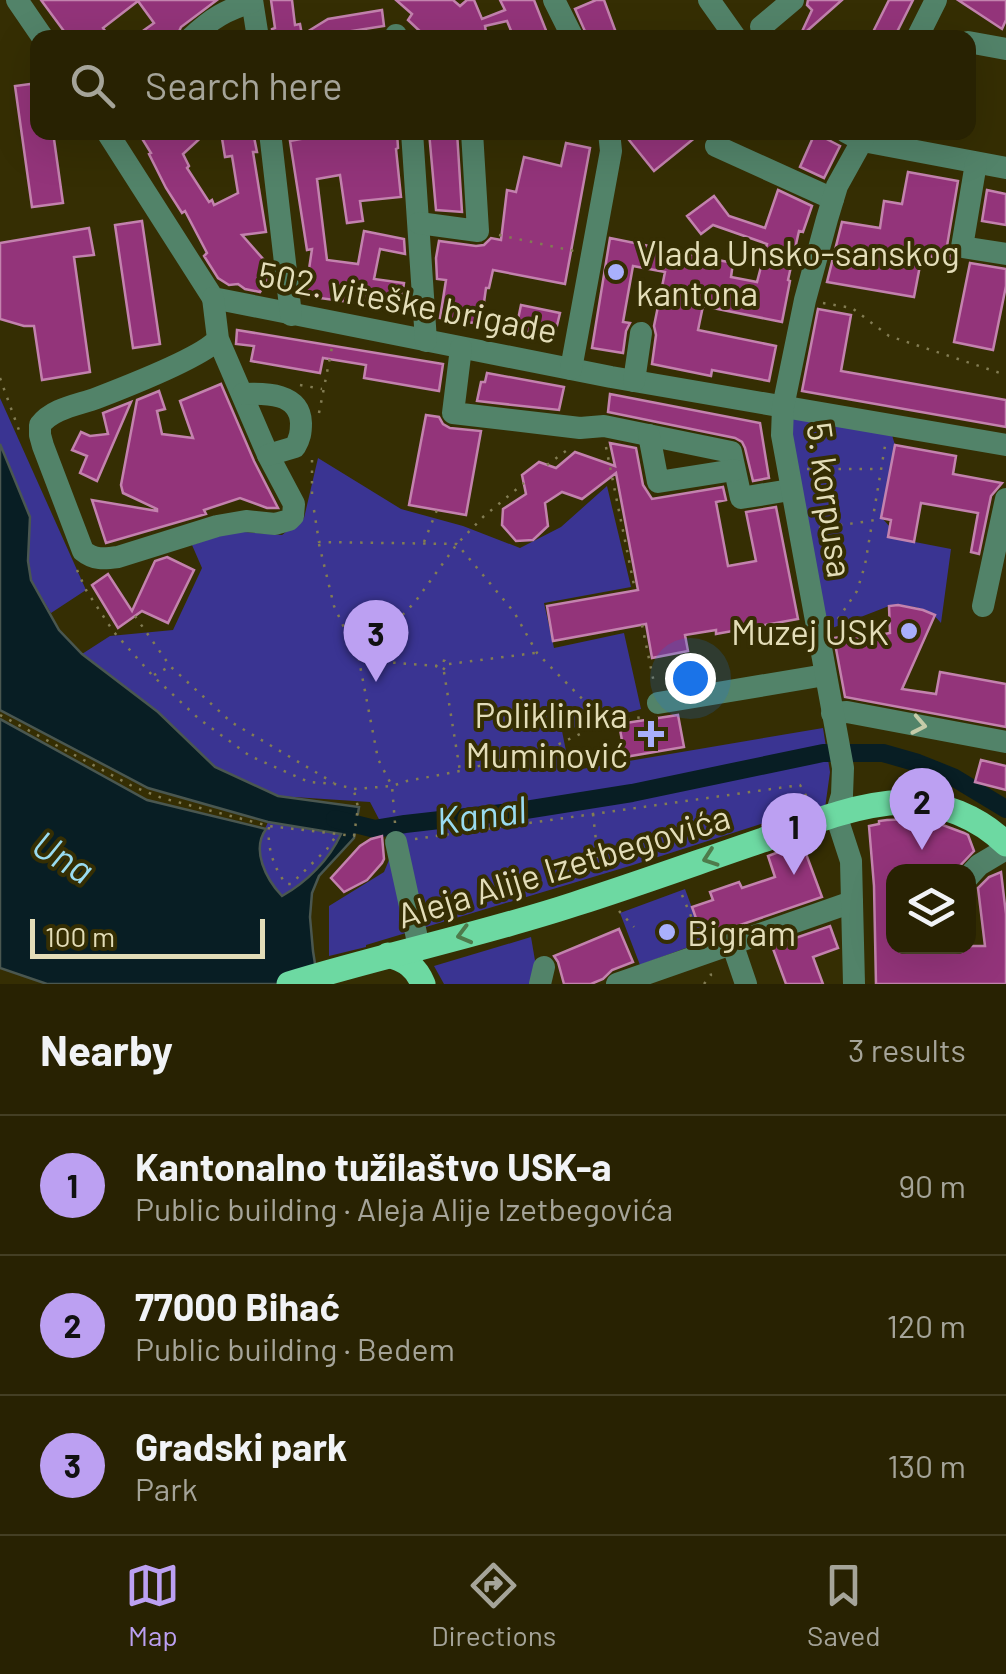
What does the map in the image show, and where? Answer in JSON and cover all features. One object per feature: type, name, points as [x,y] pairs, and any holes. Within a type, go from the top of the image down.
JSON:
[{"type":"main road","name":"Aleja Alije Izetbegovića","points":[[422,962],[574,904],[826,818],[879,805],[917,802],[936,806],[994,832],[1006,846]]},
{"type":"main road","points":[[288,984],[377,958],[422,962]]},
{"type":"street","points":[[17,0],[37,30]]},
{"type":"street","points":[[554,0],[569,30]]},
{"type":"street","points":[[709,0],[730,30]]},
{"type":"street","points":[[761,27],[793,0]]},
{"type":"street","points":[[928,30],[936,0]]},
{"type":"street","points":[[200,30],[212,19],[252,1],[257,30]]},
{"type":"street","points":[[976,43],[1006,49]]},
{"type":"street","name":"502. viteške brigade","points":[[112,140],[213,298],[634,381],[1006,445]]},
{"type":"street","points":[[271,140],[292,315]]},
{"type":"street","points":[[413,140],[426,341]]},
{"type":"street","points":[[419,223],[478,230],[472,140]]},
{"type":"street","points":[[571,369],[609,140]]},
{"type":"street","name":"5. korpusa","points":[[826,818],[842,795],[843,768],[790,488],[782,436],[783,407],[805,300],[837,186],[856,140]]},
{"type":"street","points":[[879,140],[1006,168]]},
{"type":"street","points":[[716,146],[833,199]]},
{"type":"street","points":[[976,163],[962,248],[1006,254]]},
{"type":"street","points":[[213,298],[218,339],[294,510],[289,520],[268,524],[236,522],[104,559],[92,558],[83,551],[43,446],[40,425],[52,414],[180,362],[208,349],[218,339]]},
{"type":"street","points":[[634,381],[641,333]]},
{"type":"street","points":[[461,348],[453,412],[580,428],[593,426],[730,452],[741,498],[790,488]]},
{"type":"street","points":[[242,394],[278,396],[294,402],[300,414],[300,438],[295,447],[268,455]]},
{"type":"street","points":[[649,435],[658,482],[734,470]]},
{"type":"street","points":[[983,606],[1006,500]]},
{"type":"street","points":[[664,701],[825,675]]},
{"type":"street","points":[[834,721],[847,712],[1006,742]]},
{"type":"street","points":[[843,768],[861,792],[879,805]]},
{"type":"street","points":[[826,818],[852,862],[854,984]]},
{"type":"street","points":[[396,842],[422,962]]},
{"type":"street","points":[[976,868],[1006,846]]},
{"type":"street","points":[[617,984],[852,902]]},
{"type":"street","points":[[732,943],[746,984]]},
{"type":"path","points":[[478,230],[590,255]]},
{"type":"path","points":[[805,300],[852,308],[889,336],[1006,375]]},
{"type":"path","points":[[318,421],[337,324]]},
{"type":"path","points":[[0,378],[21,436]]},
{"type":"path","points":[[817,634],[830,629],[857,591],[866,565],[889,424]]},
{"type":"path","points":[[593,426],[604,440],[635,590]]},
{"type":"path","points":[[312,452],[312,502],[319,542],[334,606],[359,660],[378,758],[392,786],[394,816]]},
{"type":"path","points":[[790,488],[806,482],[805,470],[880,469]]},
{"type":"path","points":[[359,660],[415,602],[456,544],[524,483]]},
{"type":"path","points":[[424,544],[437,510]]},
{"type":"path","points":[[798,530],[872,520]]},
{"type":"path","points":[[319,542],[456,544],[514,612],[538,653],[606,722]]},
{"type":"path","points":[[72,560],[113,631],[199,719],[250,756],[309,782],[354,789],[392,786],[460,772],[555,746],[606,722],[647,716],[664,701],[642,625]]},
{"type":"path","points":[[135,616],[170,666],[231,722],[336,784]]},
{"type":"path","points":[[436,666],[441,660],[447,664],[538,653]]},
{"type":"path","points":[[359,660],[436,666],[444,671]]},
{"type":"path","points":[[447,664],[444,671],[460,772]]},
{"type":"path","points":[[153,676],[170,666]]},
{"type":"path","points":[[0,715],[148,794],[269,826],[354,836],[358,807],[354,789]]},
{"type":"path","points":[[396,842],[800,786],[815,810],[826,818]]},
{"type":"path","points":[[592,813],[601,886]]},
{"type":"path","points":[[269,826],[269,848],[286,884],[310,867],[336,835]]},
{"type":"path","points":[[682,895],[706,953]]},
{"type":"shaded area","points":[[0,398],[86,590],[51,613],[31,580],[30,517],[0,444]]},
{"type":"shaded area","points":[[783,407],[889,425],[895,445],[882,518],[890,527],[889,537],[951,549],[941,623],[918,608],[889,606],[817,634]]},
{"type":"shaded area","points":[[318,458],[401,509],[463,526],[520,548],[561,527],[607,486],[631,587],[544,603],[554,648],[624,633],[641,709],[562,731],[570,771],[823,728],[830,772],[825,808],[801,811],[329,956],[329,906],[384,872],[394,848],[370,802],[278,796],[215,767],[158,712],[82,654],[110,636],[173,630],[202,568],[192,545],[233,531],[282,535],[304,518]]},
{"type":"shaded area","points":[[268,822],[341,833],[317,869],[282,896],[268,877],[259,852]]},
{"type":"shaded area","name":"Bigram","points":[[685,889],[698,924],[704,922],[710,939],[640,965],[620,913]]},
{"type":"shaded area","points":[[531,937],[539,984],[444,984],[434,966]]},
{"type":"water","name":"Una","points":[[0,444],[30,517],[31,580],[59,630],[82,654],[158,712],[215,767],[278,796],[359,807],[354,838],[319,876],[312,893],[313,951],[316,970],[325,984],[47,984],[0,968],[0,719],[147,800],[266,829],[260,846],[262,864],[282,896],[316,870],[341,834],[268,822],[148,788],[0,710]]},
{"type":"building","points":[[41,0],[217,0],[180,30],[144,30],[154,23],[138,1],[104,30],[63,30]]},
{"type":"building","points":[[271,0],[292,0],[295,25],[300,24],[301,30],[272,30]]},
{"type":"building","points":[[396,0],[453,0],[460,6],[474,0],[482,19],[505,10],[500,0],[534,0],[546,30],[511,30],[507,21],[485,26],[486,30],[419,30],[408,20],[412,14]]},
{"type":"building","points":[[604,0],[615,30],[584,30],[575,9]]},
{"type":"building","points":[[808,0],[842,0],[808,30],[803,30],[812,10]]},
{"type":"building","points":[[889,0],[913,0],[898,30],[874,30]]},
{"type":"building","points":[[958,0],[1006,0],[1002,29]]},
{"type":"building","points":[[382,10],[384,26],[310,30],[328,19]]},
{"type":"building","points":[[30,84],[30,140],[54,140],[63,203],[32,207],[15,86]]},
{"type":"building","points":[[143,140],[198,140],[183,154],[187,168],[214,205],[238,193],[232,156],[225,157],[222,140],[255,140],[257,152],[253,152],[266,232],[242,235],[264,260],[261,263],[271,269],[260,292],[229,285],[218,278],[185,211],[182,213],[166,188]]},
{"type":"building","points":[[398,140],[401,197],[360,201],[363,221],[347,223],[340,175],[317,179],[327,260],[358,264],[364,231],[404,239],[405,254],[380,249],[374,279],[404,283],[400,309],[305,296],[312,249],[307,250],[290,141]]},
{"type":"building","points":[[430,140],[458,140],[462,212],[436,210]]},
{"type":"building","points":[[629,140],[692,140],[654,171]]},
{"type":"building","points":[[812,140],[828,140],[840,146],[824,178],[800,167]]},
{"type":"building","points":[[566,143],[590,148],[565,284],[493,270],[481,324],[440,318],[446,280],[437,279],[439,241],[476,246],[491,238],[501,240],[507,190],[516,192],[524,157],[561,166]]},
{"type":"building","points":[[908,172],[958,181],[947,246],[956,261],[922,255],[914,297],[827,282],[842,222],[880,228],[884,201],[902,204]]},
{"type":"building","points":[[778,190],[812,206],[803,232],[799,231],[782,322],[703,306],[698,330],[776,346],[769,381],[712,370],[711,376],[652,364],[654,326],[665,272],[633,266],[623,322],[630,323],[623,353],[592,348],[610,238],[733,263],[731,277],[757,282],[767,244],[713,225],[701,234],[687,216],[714,196],[729,216],[765,228]]},
{"type":"building","points":[[987,190],[1006,194],[1006,225],[982,221]]},
{"type":"building","points":[[142,221],[160,344],[133,348],[115,225]]},
{"type":"building","points":[[89,228],[94,255],[74,257],[90,372],[42,380],[34,326],[0,319],[0,243]]},
{"type":"building","points":[[970,263],[1006,269],[993,350],[954,342]]},
{"type":"building","points":[[521,305],[560,313],[554,338],[516,329]]},
{"type":"building","points":[[818,309],[851,315],[841,371],[1006,400],[1006,427],[802,391]]},
{"type":"building","points":[[237,330],[443,364],[439,391],[364,378],[366,365],[323,358],[320,373],[251,361],[254,346],[236,344]]},
{"type":"building","points":[[487,373],[564,387],[559,410],[477,401]]},
{"type":"building","points":[[221,384],[278,508],[240,498],[204,510],[206,514],[106,543],[92,500],[157,511],[123,493],[121,485],[137,400],[159,391],[165,409],[157,411],[162,434],[193,438],[180,401]]},
{"type":"building","points":[[610,394],[760,423],[769,478],[753,481],[745,448],[735,438],[608,412]]},
{"type":"building","points":[[131,402],[97,481],[80,473],[87,456],[72,450],[81,432],[90,436],[108,434],[103,413]]},
{"type":"building","points":[[426,415],[439,417],[450,428],[481,431],[466,515],[409,505]]},
{"type":"building","points":[[610,443],[636,448],[643,485],[652,499],[723,487],[726,500],[716,502],[728,566],[756,561],[746,512],[776,507],[798,619],[716,634],[716,630],[685,635],[688,651],[652,658],[646,624],[553,641],[547,606],[638,590],[616,473],[582,499],[562,492],[545,503],[548,526],[533,540],[516,541],[502,525],[503,509],[526,494],[522,475],[539,462],[556,468],[575,452],[615,466]]},
{"type":"building","points":[[895,445],[956,456],[953,474],[1002,483],[991,496],[979,554],[971,552],[978,513],[921,503],[914,542],[888,537],[891,520],[881,518]]},
{"type":"building","points":[[167,557],[194,570],[168,623],[142,611],[118,628],[92,585],[108,574],[132,611],[155,561]]},
{"type":"building","points":[[889,606],[935,615],[902,689],[936,694],[940,672],[1006,684],[1006,727],[845,697],[834,638],[858,634],[858,639],[890,633]]},
{"type":"building","name":"Poliklinika Muminović","points":[[678,715],[684,747],[625,757],[619,724]]},
{"type":"building","points":[[981,760],[1006,766],[1006,790],[975,782]]},
{"type":"building","points":[[916,819],[940,824],[968,835],[974,851],[962,864],[886,864],[886,954],[976,954],[976,946],[985,946],[978,888],[1001,872],[1006,914],[1006,984],[876,984],[869,826],[879,821]]},
{"type":"building","points":[[382,836],[382,863],[367,880],[344,892],[331,878],[360,846]]},
{"type":"building","points":[[802,843],[822,897],[708,936],[704,922],[698,924],[692,907],[713,900],[710,892],[739,882],[742,888],[775,877],[768,856]]},
{"type":"building","points":[[830,926],[838,948],[813,957],[823,984],[786,984],[772,946]]},
{"type":"building","points":[[619,929],[633,962],[591,984],[564,984],[554,956]]},
{"type":"waterway","name":"Kanal","points":[[335,819],[375,829],[519,811],[632,793],[823,753],[883,753],[918,763],[953,777],[1006,809]]},
{"type":"place","name":"Vlada Unsko-sanskog kantona","points":[[616,272]]},
{"type":"place","name":"Muzej USK","points":[[909,631]]},
{"type":"place","name":"Gradski park","points":[[376,682]]},
{"type":"place","name":"Poliklinika Muminović","points":[[651,734]]},
{"type":"place","name":"77000 Bihać","points":[[922,850]]},
{"type":"place","name":"Kantonalno tužilaštvo USK-a","points":[[794,875]]},
{"type":"place","name":"Bigram","points":[[667,932]]}]
